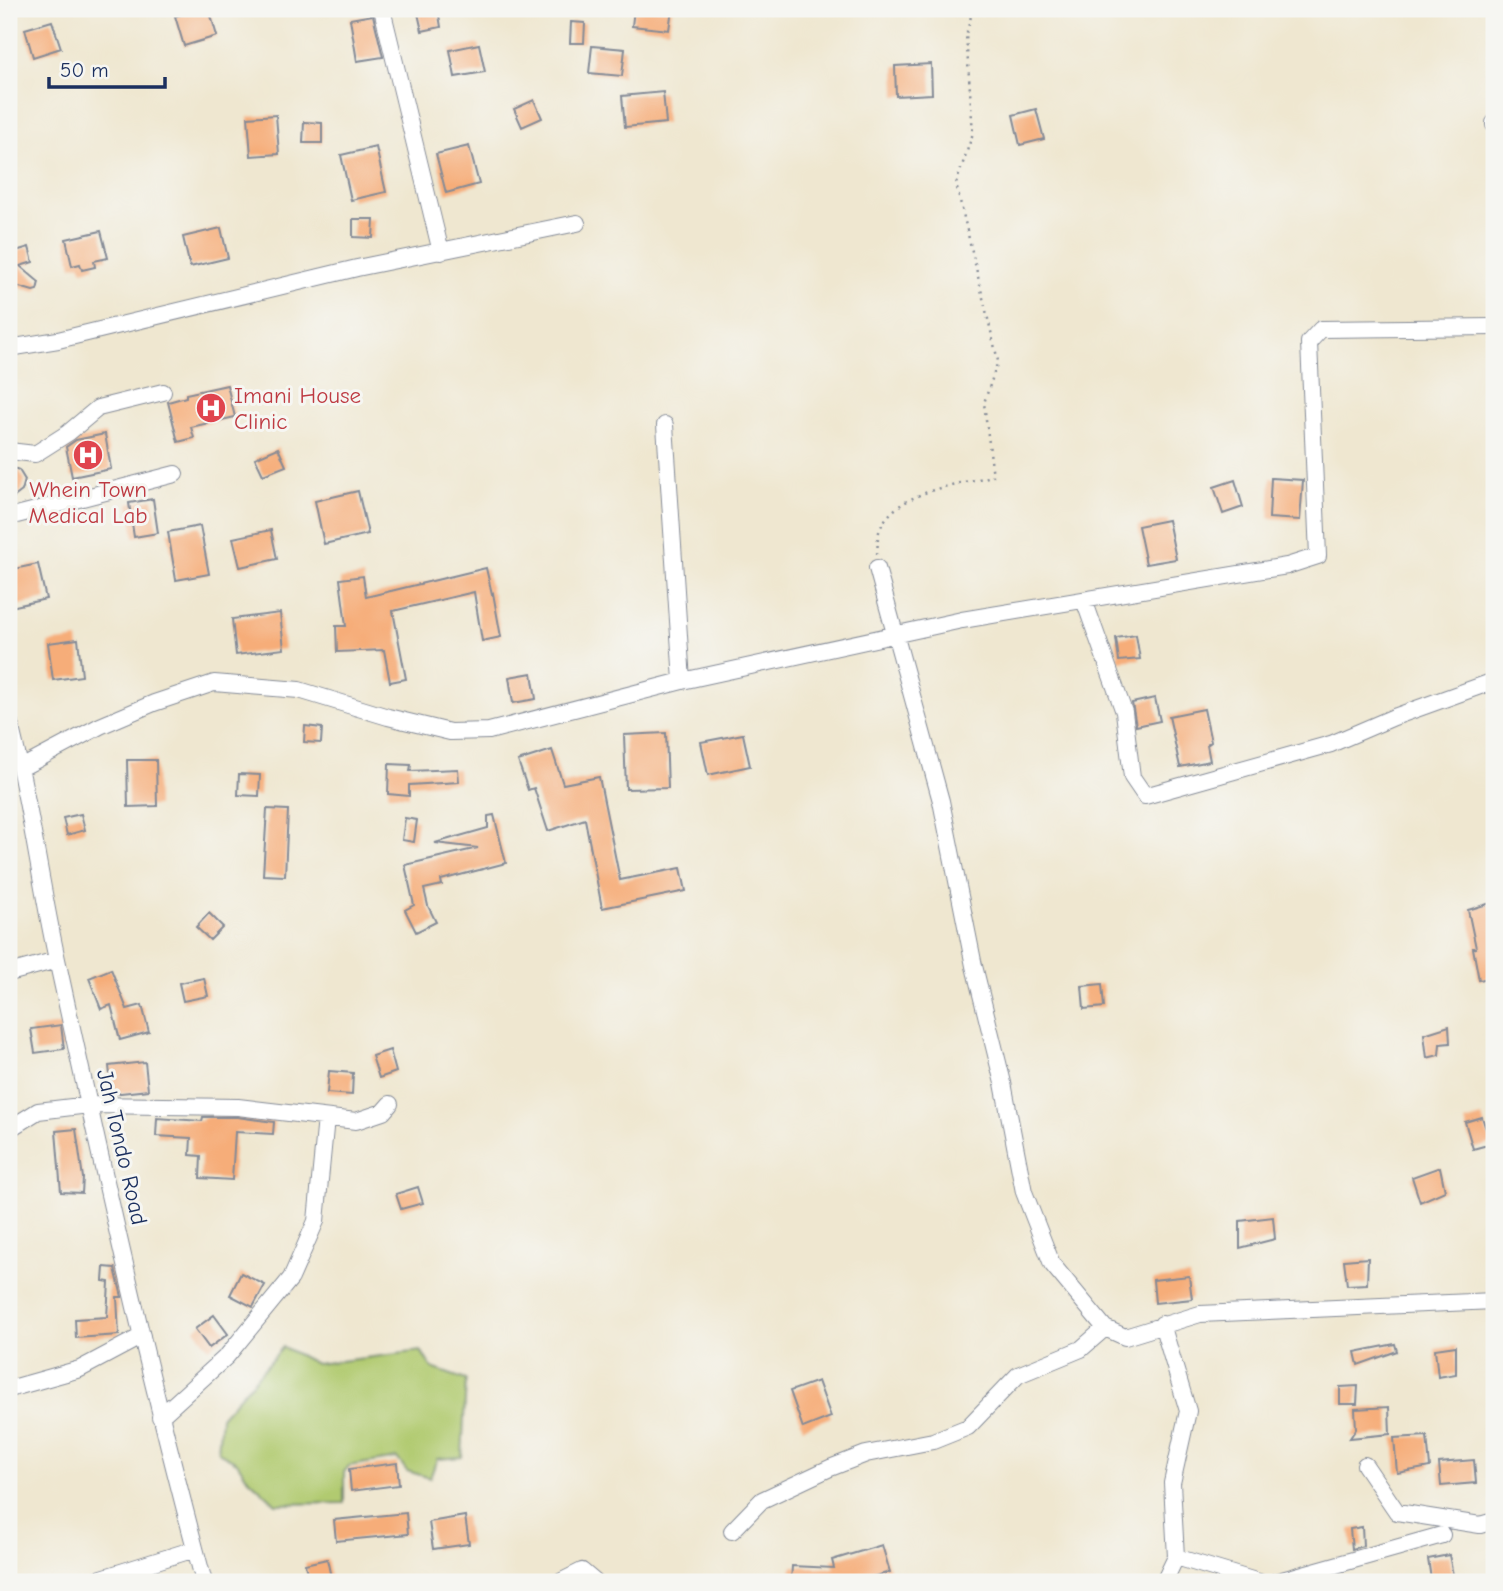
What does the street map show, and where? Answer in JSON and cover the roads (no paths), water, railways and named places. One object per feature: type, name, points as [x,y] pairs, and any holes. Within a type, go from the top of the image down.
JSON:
[{"type":"street","points":[[382,9],[441,252]]},
{"type":"street","points":[[9,348],[58,340],[357,268],[577,223]]},
{"type":"street","points":[[21,768],[100,726],[154,703],[214,683],[299,690],[388,717],[450,732],[489,731],[682,681],[962,620],[1287,566],[1318,556],[1309,342],[1321,329],[1494,327]]},
{"type":"street","points":[[9,451],[35,454],[68,433],[99,408],[163,392]]},
{"type":"street","points":[[665,425],[682,681]]},
{"type":"street","points":[[9,517],[175,474]]},
{"type":"street","points":[[877,568],[941,801],[1024,1192],[1052,1264],[1105,1328],[1125,1337],[1199,1314],[1494,1301]]},
{"type":"street","points":[[1084,600],[1124,712],[1132,777],[1145,796],[1331,744],[1394,717],[1494,681]]},
{"type":"street","name":"Jah Tondo Road","points":[[9,720],[89,1105],[160,1417],[204,1582]]},
{"type":"street","points":[[9,973],[57,960]]},
{"type":"street","points":[[9,1129],[38,1111],[89,1105],[238,1107],[356,1121],[383,1112],[390,1104]]},
{"type":"street","points":[[160,1417],[227,1356],[291,1278],[316,1221],[326,1118]]},
{"type":"street","points":[[1162,1324],[1188,1411],[1172,1483],[1176,1557],[1164,1582]]},
{"type":"street","points":[[732,1531],[762,1500],[831,1468],[866,1454],[933,1441],[968,1427],[1018,1375],[1081,1349],[1105,1328]]},
{"type":"street","points":[[9,1389],[80,1369],[142,1336]]},
{"type":"street","points":[[1365,1465],[1398,1512],[1480,1525],[1494,1521]]},
{"type":"street","points":[[1275,1582],[1442,1535]]},
{"type":"street","points":[[89,1582],[195,1549]]},
{"type":"street","points":[[1176,1557],[1259,1582]]},
{"type":"street","points":[[560,1582],[582,1571],[595,1582]]},
{"type":"place","name":"Imani House Clinic","points":[[211,408]]},
{"type":"place","name":"Whein Town Medical Lab","points":[[88,455]]}]
